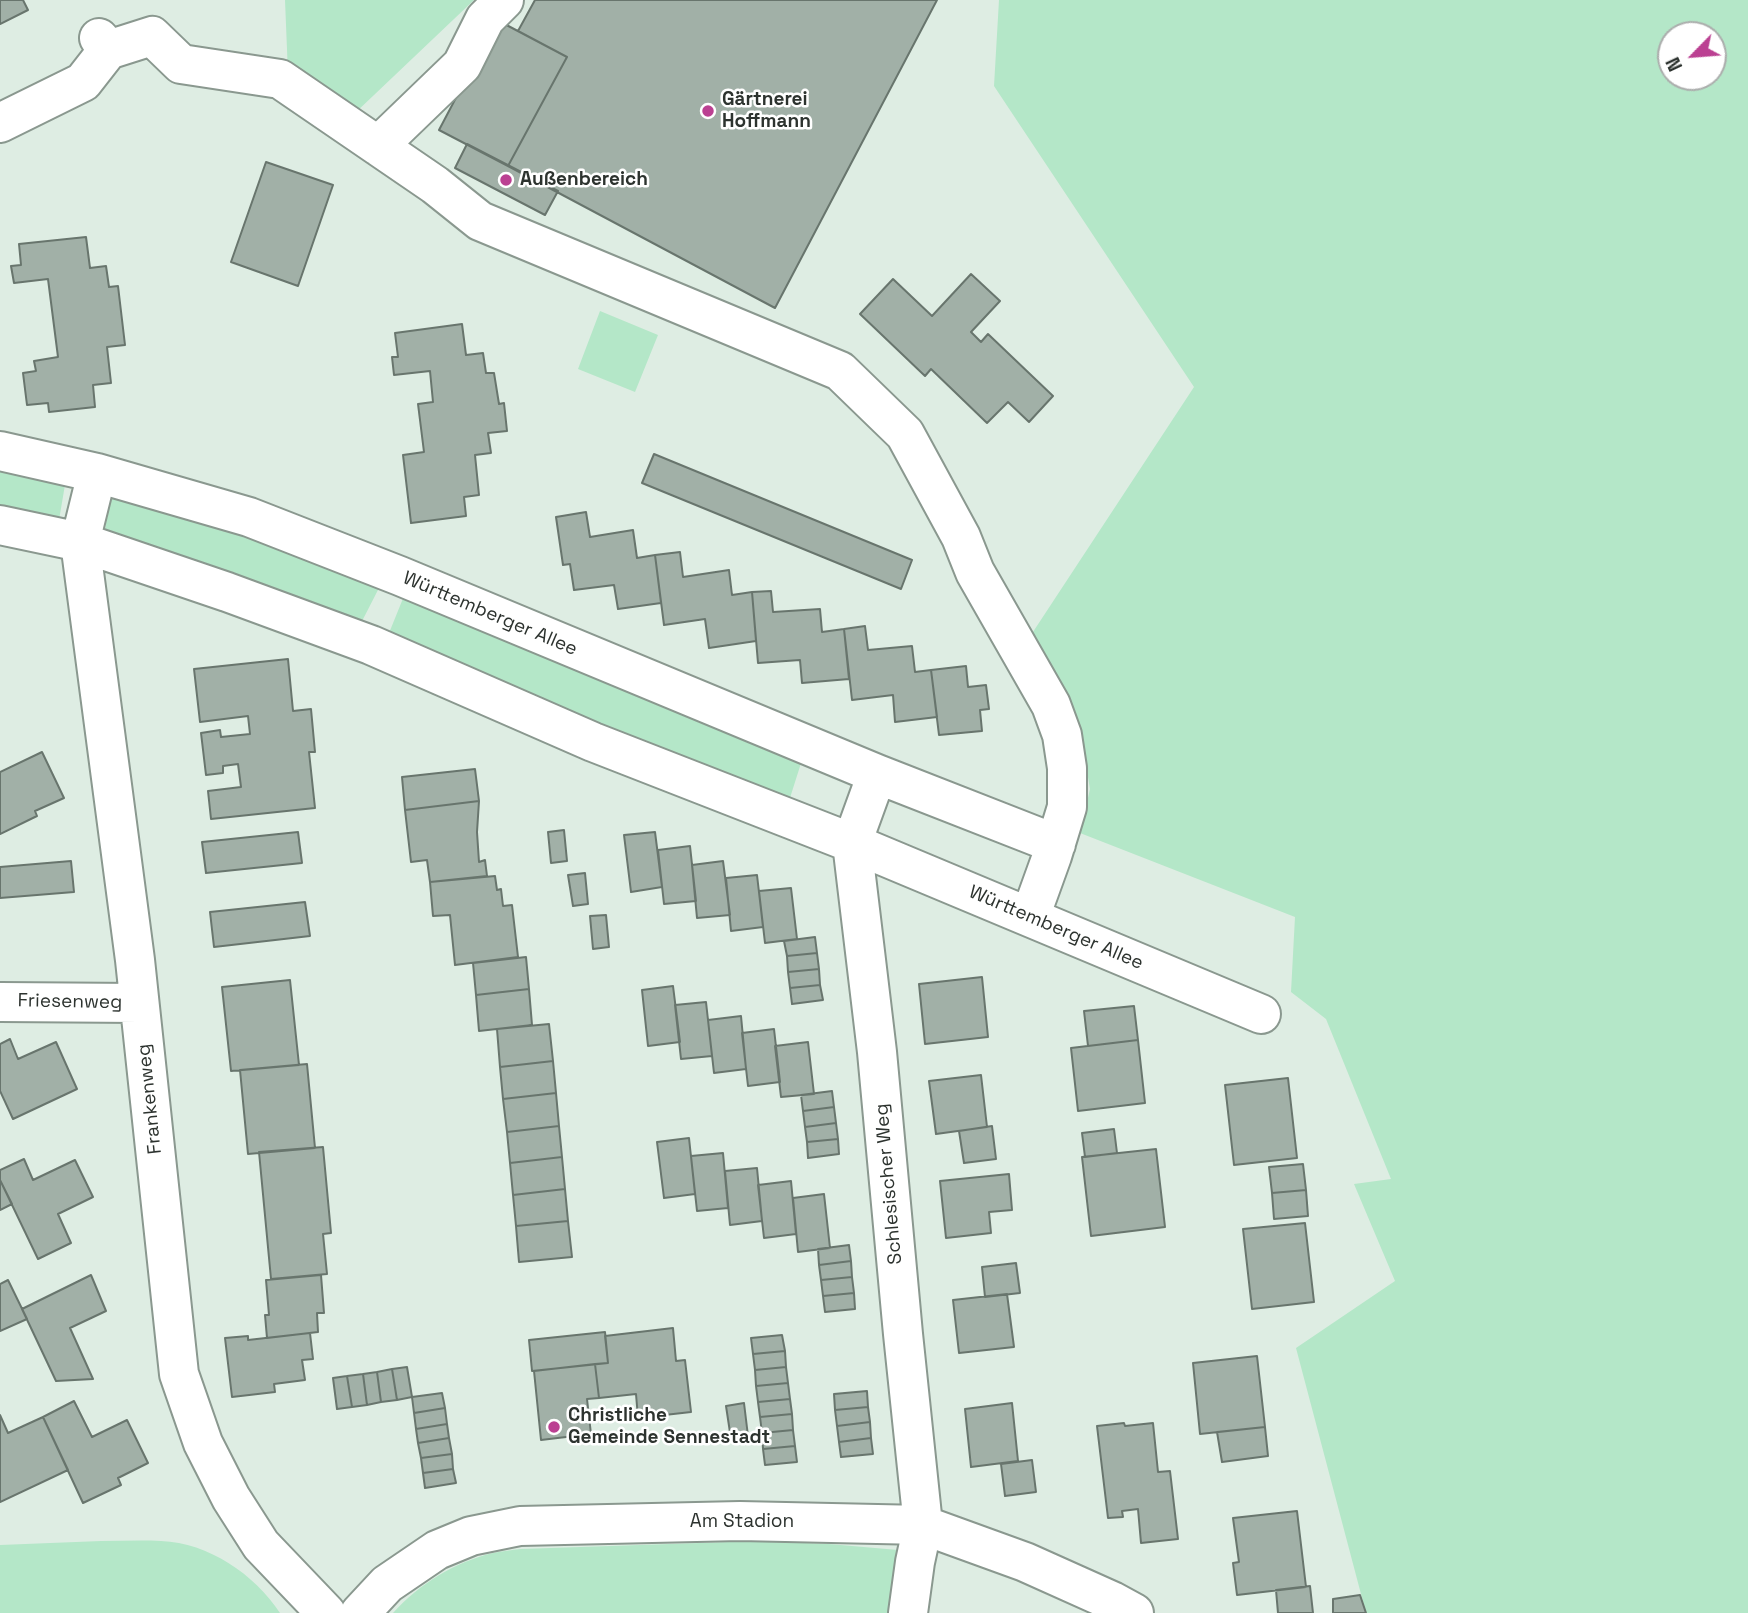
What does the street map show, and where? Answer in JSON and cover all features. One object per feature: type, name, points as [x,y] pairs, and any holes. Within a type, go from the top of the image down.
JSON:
[{"type":"street","points":[[378,146],[462,65],[485,19],[504,0]]},
{"type":"street","points":[[0,123],[83,82],[103,44],[152,37],[181,64],[279,79],[435,185],[480,221],[840,371],[905,434],[961,537],[975,572],[1051,705],[1062,735],[1067,768],[1067,807],[1030,917]]},
{"type":"street","name":"Württemberger Allee","points":[[0,451],[97,473],[249,517],[400,576],[877,774],[1056,844]]},
{"type":"street","points":[[80,542],[97,473]]},
{"type":"street","name":"Württemberger Allee","points":[[0,525],[80,542],[371,645],[593,741],[852,843],[1261,1014]]},
{"type":"street","name":"Frankenweg","points":[[80,542],[139,1003],[179,1374],[203,1443],[231,1497],[261,1545],[326,1613]]},
{"type":"street","points":[[852,843],[877,774]]},
{"type":"street","name":"Schlesischer Weg","points":[[852,843],[877,1052],[902,1334],[923,1525],[908,1613]]},
{"type":"street","name":"Friesenweg","points":[[0,1002],[139,1003]]},
{"type":"street","name":"Am Stadion","points":[[360,1613],[387,1584],[437,1550],[471,1536],[520,1526],[740,1521],[923,1525],[1025,1562],[1134,1613]]},
{"type":"green space","points":[[285,0],[474,0],[354,114],[288,74]]},
{"type":"green space","points":[[999,0],[1748,0],[1748,1613],[1366,1613],[1296,1348],[1395,1281],[1354,1184],[1391,1179],[1326,1019],[1291,992],[1295,917],[1080,833],[1090,789],[1079,723],[1029,638],[1194,387],[994,86]]},
{"type":"green space","points":[[600,311],[658,335],[635,392],[578,369]]},
{"type":"green space","points":[[0,464],[66,479],[59,520],[0,507]]},
{"type":"green space","points":[[111,497],[231,529],[379,588],[359,627],[104,534]]},
{"type":"green space","points":[[404,596],[802,760],[789,801],[387,638]]},
{"type":"green space","points":[[101,1541],[179,1543],[213,1554],[244,1574],[280,1613],[0,1613],[0,1545]]},
{"type":"green space","points":[[759,1541],[898,1550],[888,1613],[393,1613],[403,1602],[438,1576],[465,1562],[496,1552]]},
{"type":"building","points":[[0,0],[23,0],[28,10],[0,24]]},
{"type":"building","name":"Gärtnerei Hoffmann","points":[[535,0],[937,0],[775,308],[508,166],[567,57],[518,31]]},
{"type":"building","points":[[497,20],[567,57],[508,166],[439,130]]},
{"type":"building","name":"Außenbereich","points":[[467,144],[558,191],[545,215],[455,168]]},
{"type":"building","points":[[266,162],[333,185],[298,286],[231,262]]},
{"type":"building","points":[[86,237],[90,268],[106,266],[109,287],[118,286],[125,345],[107,347],[111,383],[93,385],[95,407],[49,412],[48,403],[27,405],[23,373],[36,371],[34,361],[58,357],[48,279],[14,283],[11,266],[21,265],[19,244]]},
{"type":"building","points":[[971,274],[1000,301],[971,332],[981,342],[988,334],[1053,396],[1029,422],[1008,402],[987,423],[931,369],[925,376],[860,314],[893,279],[932,316]]},
{"type":"building","points":[[462,324],[466,355],[483,353],[486,373],[494,373],[499,404],[504,403],[507,431],[488,433],[491,453],[475,455],[479,495],[464,497],[466,516],[411,523],[403,455],[424,452],[418,404],[433,402],[430,371],[394,375],[392,357],[398,357],[395,333]]},
{"type":"building","points":[[654,454],[912,560],[901,589],[642,483]]},
{"type":"building","points":[[586,512],[590,537],[633,530],[637,558],[655,555],[661,603],[618,609],[614,585],[574,590],[570,564],[563,565],[556,517]]},
{"type":"building","points":[[680,552],[683,577],[729,570],[732,595],[752,592],[756,641],[709,648],[705,619],[664,625],[655,555]]},
{"type":"building","points":[[771,591],[773,612],[820,609],[822,632],[844,629],[849,679],[802,683],[800,660],[758,663],[752,592]]},
{"type":"building","points":[[865,626],[868,650],[912,646],[915,672],[931,670],[937,717],[895,722],[893,695],[852,700],[844,629]]},
{"type":"building","points":[[288,659],[293,711],[311,709],[315,752],[309,752],[315,808],[211,819],[208,791],[241,787],[238,764],[223,766],[223,773],[206,775],[201,733],[220,730],[221,737],[250,734],[248,716],[200,722],[194,669]]},
{"type":"building","points":[[966,666],[968,687],[986,685],[989,709],[980,710],[982,731],[939,735],[931,670]]},
{"type":"building","points":[[42,752],[64,798],[35,811],[37,816],[0,834],[0,772]]},
{"type":"building","points":[[475,769],[479,801],[405,810],[402,777]]},
{"type":"building","points":[[479,801],[479,862],[485,860],[487,876],[430,882],[427,860],[411,862],[405,810]]},
{"type":"building","points":[[564,830],[567,861],[551,863],[548,832]]},
{"type":"building","points":[[298,832],[302,863],[206,873],[202,842]]},
{"type":"building","points":[[655,832],[662,887],[631,892],[624,835]]},
{"type":"building","points":[[690,846],[696,901],[664,904],[658,850]]},
{"type":"building","points":[[71,861],[74,892],[0,898],[0,867]]},
{"type":"building","points":[[723,861],[730,915],[697,918],[692,865]]},
{"type":"building","points":[[585,873],[588,904],[573,906],[568,875]]},
{"type":"building","points":[[757,875],[763,927],[731,931],[726,878]]},
{"type":"building","points":[[495,876],[497,890],[501,889],[503,906],[512,905],[518,957],[455,965],[450,915],[433,916],[430,882]]},
{"type":"building","points":[[791,888],[797,939],[765,943],[759,891]]},
{"type":"building","points":[[305,902],[310,936],[214,947],[210,912]]},
{"type":"building","points":[[606,915],[609,947],[593,949],[590,916]]},
{"type":"building","points":[[815,937],[817,953],[787,956],[784,941]]},
{"type":"building","points":[[817,953],[819,969],[788,972],[787,956]]},
{"type":"building","points":[[526,957],[529,989],[476,995],[473,963]]},
{"type":"building","points":[[819,969],[820,985],[790,988],[788,972]]},
{"type":"building","points":[[982,977],[988,1037],[925,1044],[919,984]]},
{"type":"building","points":[[290,980],[299,1065],[231,1071],[222,987]]},
{"type":"building","points":[[820,985],[823,1000],[792,1004],[790,988]]},
{"type":"building","points":[[673,986],[680,1042],[648,1046],[642,990]]},
{"type":"building","points":[[529,989],[532,1025],[479,1031],[476,995]]},
{"type":"building","points":[[706,1002],[712,1056],[681,1059],[675,1005]]},
{"type":"building","points":[[1134,1006],[1138,1040],[1088,1046],[1084,1011]]},
{"type":"building","points":[[741,1016],[746,1069],[714,1073],[708,1020]]},
{"type":"building","points":[[549,1024],[553,1061],[500,1067],[497,1029]]},
{"type":"building","points":[[774,1029],[780,1082],[748,1086],[742,1033]]},
{"type":"building","points":[[10,1039],[18,1059],[56,1042],[77,1089],[13,1119],[0,1091],[0,1044]]},
{"type":"building","points":[[1138,1040],[1145,1103],[1078,1111],[1071,1048]]},
{"type":"building","points":[[808,1042],[814,1094],[781,1097],[775,1046]]},
{"type":"building","points":[[553,1061],[556,1093],[503,1099],[500,1067]]},
{"type":"building","points":[[307,1064],[315,1148],[248,1154],[240,1070]]},
{"type":"building","points":[[981,1075],[987,1127],[936,1134],[929,1081]]},
{"type":"building","points":[[1288,1078],[1297,1158],[1234,1165],[1225,1085]]},
{"type":"building","points":[[832,1091],[834,1107],[803,1111],[801,1095]]},
{"type":"building","points":[[556,1093],[559,1126],[507,1132],[503,1099]]},
{"type":"building","points":[[834,1107],[836,1123],[805,1127],[803,1111]]},
{"type":"building","points":[[836,1123],[838,1139],[807,1142],[805,1127]]},
{"type":"building","points":[[559,1126],[562,1157],[510,1163],[507,1132]]},
{"type":"building","points":[[992,1126],[996,1159],[964,1163],[959,1131]]},
{"type":"building","points":[[1114,1129],[1117,1153],[1085,1157],[1082,1133]]},
{"type":"building","points":[[689,1138],[695,1194],[664,1198],[657,1142]]},
{"type":"building","points":[[838,1139],[839,1154],[808,1158],[807,1142]]},
{"type":"building","points":[[323,1147],[331,1233],[323,1234],[327,1274],[271,1279],[259,1152]]},
{"type":"building","points":[[1156,1149],[1165,1227],[1091,1236],[1082,1157]]},
{"type":"building","points":[[723,1153],[728,1208],[697,1211],[691,1156]]},
{"type":"building","points":[[562,1157],[565,1189],[513,1195],[510,1163]]},
{"type":"building","points":[[24,1159],[33,1180],[75,1160],[93,1197],[58,1214],[71,1243],[38,1259],[0,1180],[0,1170]]},
{"type":"building","points":[[1303,1164],[1306,1190],[1272,1193],[1269,1167]]},
{"type":"building","points":[[757,1168],[762,1221],[730,1225],[725,1171]]},
{"type":"building","points":[[1009,1174],[1012,1210],[989,1212],[991,1233],[946,1238],[940,1181]]},
{"type":"building","points":[[0,1180],[12,1204],[0,1210]]},
{"type":"building","points":[[791,1181],[796,1234],[764,1238],[758,1185]]},
{"type":"building","points":[[565,1189],[568,1221],[516,1226],[513,1195]]},
{"type":"building","points":[[1306,1190],[1308,1216],[1274,1219],[1272,1193]]},
{"type":"building","points":[[824,1194],[830,1248],[798,1252],[793,1198]]},
{"type":"building","points":[[568,1221],[572,1257],[519,1262],[516,1226]]},
{"type":"building","points":[[1305,1223],[1314,1302],[1252,1309],[1243,1229]]},
{"type":"building","points":[[849,1245],[851,1261],[819,1265],[818,1249]]},
{"type":"building","points":[[851,1261],[852,1277],[821,1280],[819,1265]]},
{"type":"building","points":[[1016,1263],[1020,1293],[985,1297],[982,1267]]},
{"type":"building","points":[[91,1275],[106,1311],[70,1328],[93,1379],[56,1381],[22,1309]]},
{"type":"building","points":[[321,1275],[324,1313],[317,1313],[318,1332],[267,1338],[265,1315],[269,1315],[266,1280]]},
{"type":"building","points":[[852,1277],[854,1293],[823,1296],[821,1280]]},
{"type":"building","points":[[8,1280],[27,1319],[0,1331],[0,1284]]},
{"type":"building","points":[[854,1293],[855,1309],[825,1312],[823,1296]]},
{"type":"building","points":[[1007,1294],[1014,1347],[959,1353],[953,1300]]},
{"type":"building","points":[[673,1328],[676,1361],[685,1360],[691,1412],[638,1418],[636,1394],[599,1398],[595,1364],[608,1363],[605,1336]]},
{"type":"building","points":[[605,1332],[608,1363],[532,1371],[529,1340]]},
{"type":"building","points":[[310,1333],[313,1359],[302,1360],[305,1380],[274,1384],[275,1392],[232,1397],[225,1338],[248,1336],[248,1340]]},
{"type":"building","points":[[782,1335],[785,1351],[753,1354],[751,1338]]},
{"type":"building","points":[[785,1351],[786,1367],[755,1370],[753,1354]]},
{"type":"building","points":[[1257,1356],[1265,1427],[1200,1434],[1193,1363]]},
{"type":"building","points":[[595,1364],[599,1398],[587,1399],[591,1434],[541,1440],[534,1371]]},
{"type":"building","points":[[407,1367],[412,1397],[397,1400],[392,1369]]},
{"type":"building","points":[[786,1367],[788,1383],[756,1386],[755,1370]]},
{"type":"building","points":[[392,1369],[397,1400],[381,1402],[377,1372]]},
{"type":"building","points":[[377,1372],[381,1402],[367,1405],[363,1374]]},
{"type":"building","points":[[363,1374],[367,1405],[352,1407],[347,1376]]},
{"type":"building","points":[[347,1376],[352,1407],[337,1409],[333,1378]]},
{"type":"building","points":[[788,1383],[790,1399],[758,1402],[756,1386]]},
{"type":"building","points":[[867,1391],[868,1407],[835,1410],[834,1394]]},
{"type":"building","points":[[442,1393],[445,1408],[414,1413],[412,1397]]},
{"type":"building","points":[[790,1399],[792,1414],[760,1417],[758,1402]]},
{"type":"building","points":[[74,1401],[92,1437],[127,1420],[148,1463],[118,1478],[121,1485],[83,1503],[43,1417]]},
{"type":"building","points":[[744,1403],[748,1436],[731,1439],[726,1406]]},
{"type":"building","points":[[1012,1403],[1018,1461],[971,1467],[965,1409]]},
{"type":"building","points":[[868,1407],[870,1422],[837,1426],[835,1410]]},
{"type":"building","points":[[445,1408],[447,1424],[416,1429],[414,1413]]},
{"type":"building","points":[[792,1414],[793,1430],[762,1433],[760,1417]]},
{"type":"building","points":[[0,1415],[8,1433],[43,1417],[68,1470],[0,1502]]},
{"type":"building","points":[[870,1422],[871,1438],[839,1442],[837,1426]]},
{"type":"building","points":[[1124,1423],[1125,1426],[1153,1423],[1158,1472],[1170,1471],[1178,1539],[1141,1543],[1138,1509],[1122,1511],[1123,1517],[1108,1518],[1097,1426]]},
{"type":"building","points":[[447,1424],[449,1438],[418,1443],[416,1429]]},
{"type":"building","points":[[1265,1427],[1268,1456],[1222,1462],[1217,1432]]},
{"type":"building","points":[[793,1430],[795,1446],[763,1449],[762,1433]]},
{"type":"building","points":[[449,1438],[452,1454],[421,1458],[418,1443]]},
{"type":"building","points":[[871,1438],[873,1454],[841,1457],[839,1442]]},
{"type":"building","points":[[795,1446],[797,1462],[765,1465],[763,1449]]},
{"type":"building","points":[[452,1454],[453,1469],[423,1473],[421,1458]]},
{"type":"building","points":[[1032,1460],[1036,1492],[1005,1496],[1001,1464]]},
{"type":"building","points":[[453,1469],[456,1483],[425,1488],[423,1473]]},
{"type":"building","points":[[1297,1511],[1306,1587],[1237,1595],[1233,1563],[1239,1562],[1233,1518]]},
{"type":"building","points":[[1310,1586],[1313,1613],[1278,1613],[1276,1590]]},
{"type":"building","points":[[1360,1595],[1366,1613],[1333,1613],[1333,1599]]},
{"type":"place","name":"Gärtnerei Hoffmann","points":[[708,111]]},
{"type":"place","name":"Außenbereich","points":[[506,180]]},
{"type":"place","name":"Christliche Gemeinde Sennestadt","points":[[554,1427]]}]
